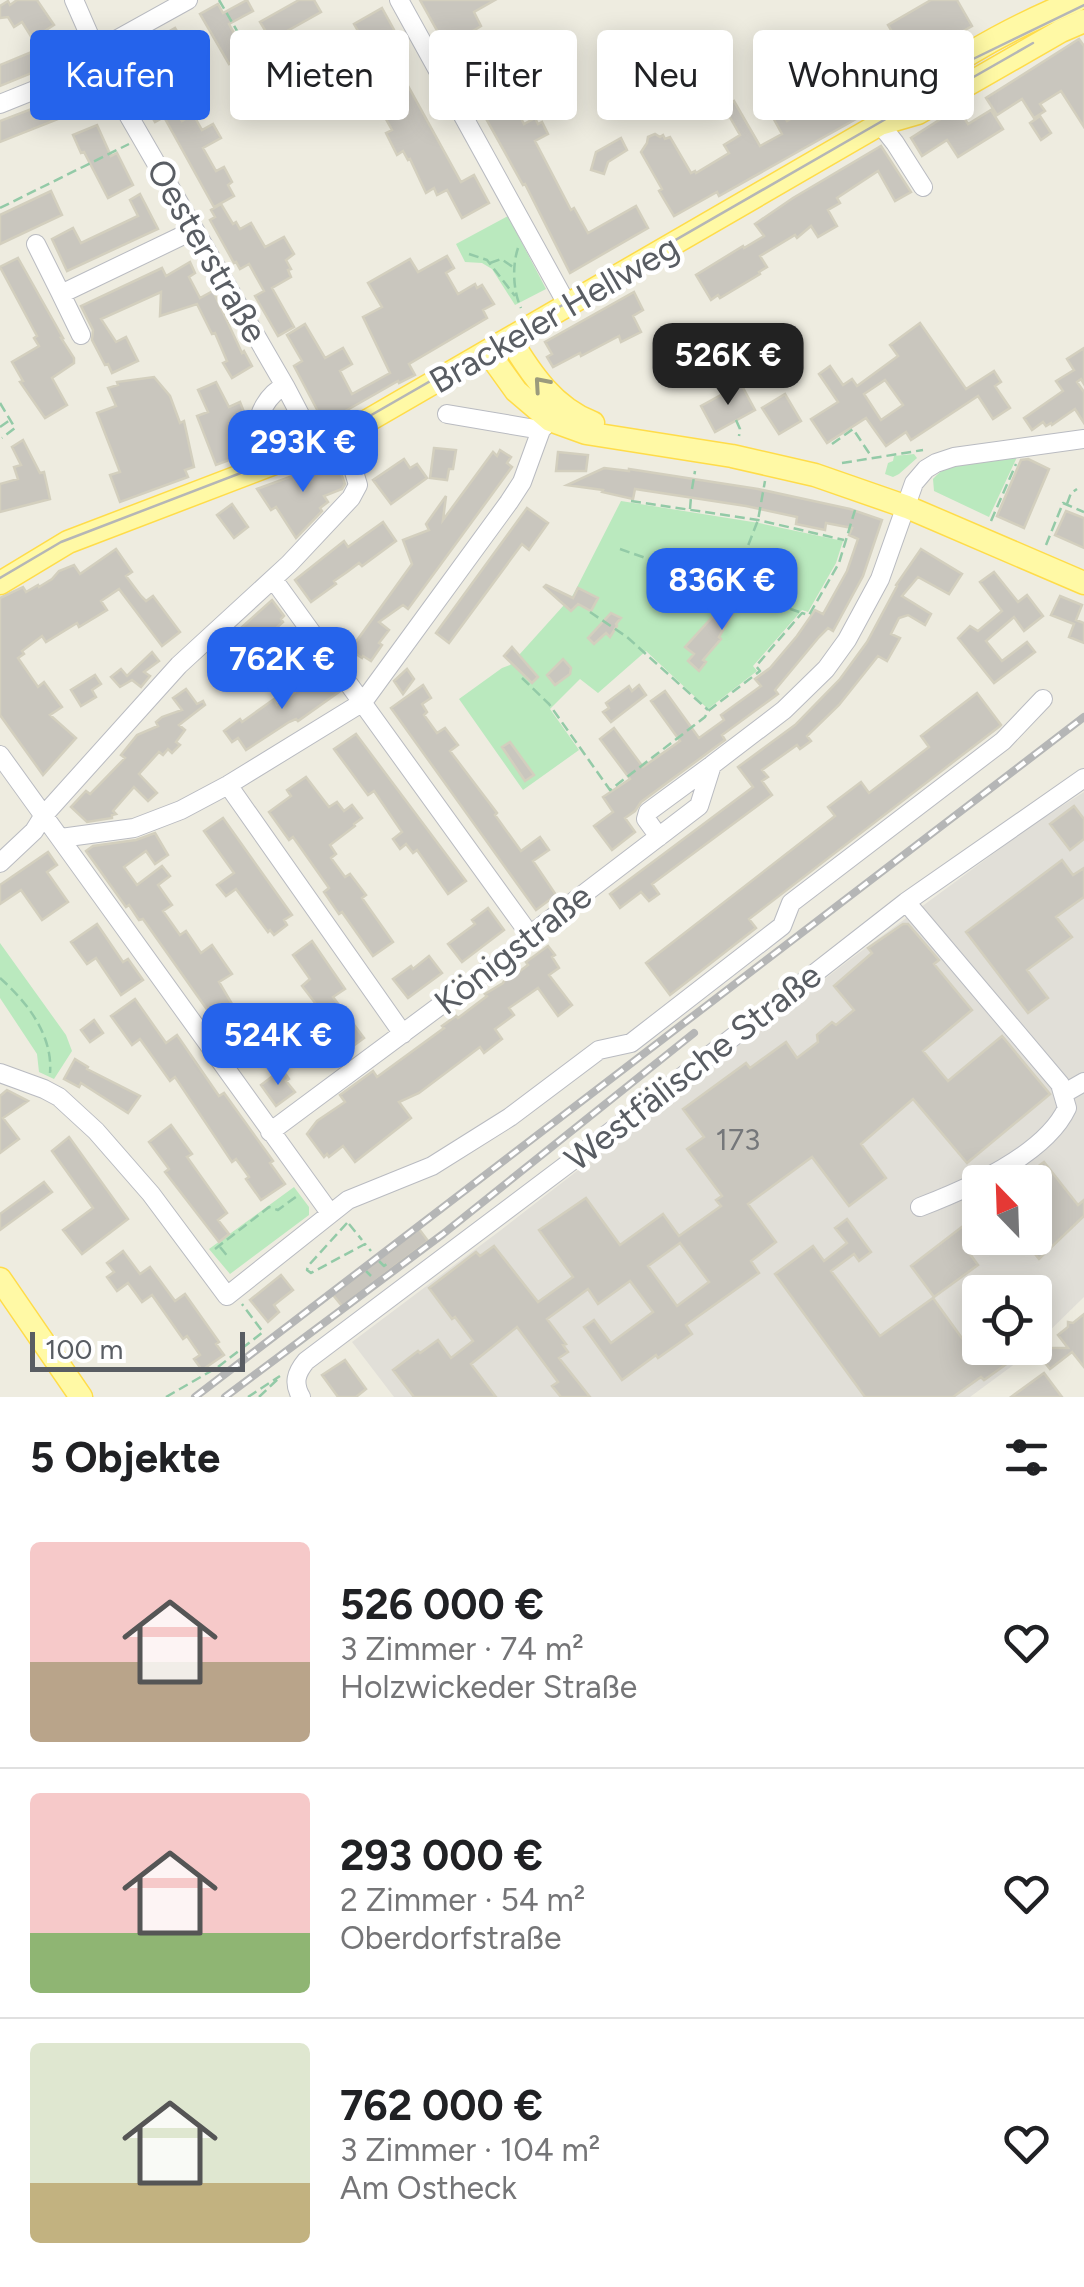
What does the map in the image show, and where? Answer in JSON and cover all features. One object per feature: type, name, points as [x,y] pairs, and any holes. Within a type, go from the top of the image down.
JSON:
[{"type":"main road","name":"Brackeler Hellweg","points":[[4,572],[68,542],[343,435],[880,124],[918,114],[1061,31],[1075,6]]},
{"type":"main road","name":"Brackeler Hellweg","points":[[880,124],[902,100],[968,54],[1004,34],[1075,6]]},
{"type":"main road","points":[[510,339],[533,374],[562,405],[582,419],[638,442]]},
{"type":"main road","points":[[488,352],[546,425],[732,456],[816,476],[908,507],[1084,583]]},
{"type":"main road","points":[[0,1280],[81,1397]]},
{"type":"street","name":"Oesterstraße","points":[[74,0],[87,30]]},
{"type":"street","points":[[137,30],[188,0]]},
{"type":"street","points":[[399,0],[568,306]]},
{"type":"street","points":[[0,104],[30,91]]},
{"type":"street","name":"Oesterstraße","points":[[130,120],[317,446]]},
{"type":"street","points":[[880,124],[924,187]]},
{"type":"street","points":[[61,294],[194,230]]},
{"type":"street","points":[[36,244],[81,335]]},
{"type":"street","points":[[270,465],[258,430],[264,405],[274,391],[285,386]]},
{"type":"street","points":[[61,838],[134,828],[181,810],[363,702],[509,502],[522,482],[546,425],[448,414]]},
{"type":"street","points":[[0,863],[34,831],[44,814],[180,664],[273,579],[352,498],[358,485],[343,435]]},
{"type":"street","points":[[659,836],[646,819],[648,812],[784,710],[826,668],[864,612],[908,507],[914,483],[926,469],[954,457],[1084,439]]},
{"type":"street","points":[[273,579],[530,935]]},
{"type":"street","points":[[0,1073],[44,1089],[72,1108],[123,1162],[230,1293],[348,1200],[432,1166],[510,1118],[600,1050],[631,1043],[782,926],[791,904],[1003,741],[1044,699]]},
{"type":"street","points":[[0,755],[330,1213]]},
{"type":"street","name":"Königstraße","points":[[270,1132],[699,806],[712,765]]},
{"type":"street","name":"Westfälische Straße","points":[[301,1397],[295,1378],[306,1360],[646,1105],[906,902],[1084,778]]},
{"type":"street","points":[[228,785],[403,1034]]},
{"type":"street","points":[[906,902],[1042,1060],[1060,1084],[1067,1108],[1059,1126],[1004,1169],[920,1207]]},
{"type":"street","points":[[1063,1094],[1084,1082]]},
{"type":"path","points":[[219,0],[235,30]]},
{"type":"path","points":[[0,208],[132,142]]},
{"type":"path","points":[[523,312],[516,297],[515,252],[528,235]]},
{"type":"path","points":[[469,254],[490,263],[516,297]]},
{"type":"path","points":[[490,263],[502,259],[514,268]]},
{"type":"path","points":[[0,403],[15,428],[2,438]]},
{"type":"path","points":[[0,427],[10,420]]},
{"type":"path","points":[[736,420],[739,438]]},
{"type":"path","points":[[832,444],[853,429],[872,457]]},
{"type":"path","points":[[991,522],[1014,473],[1020,448]]},
{"type":"path","points":[[842,464],[927,450]]},
{"type":"path","points":[[692,489],[696,466]]},
{"type":"path","points":[[731,589],[758,520],[765,478]]},
{"type":"path","points":[[1067,505],[1077,489]]},
{"type":"path","points":[[690,510],[691,498]]},
{"type":"path","points":[[631,501],[758,520],[846,540]]},
{"type":"path","points":[[1045,546],[1063,503],[1084,512]]},
{"type":"path","points":[[620,548],[809,615],[838,563],[857,505]]},
{"type":"path","points":[[590,612],[627,637],[708,711]]},
{"type":"path","points":[[522,678],[549,704],[610,790],[760,671],[756,666],[802,614]]},
{"type":"path","points":[[0,978],[28,1006],[46,1044],[51,1070],[44,1089]]},
{"type":"path","points":[[212,1252],[269,1208],[278,1210],[303,1191]]},
{"type":"path","points":[[362,1240],[348,1222],[307,1270],[311,1272],[365,1244],[371,1251]]},
{"type":"path","points":[[220,1246],[229,1258]]},
{"type":"path","points":[[379,1261],[384,1266],[388,1263]]},
{"type":"path","points":[[366,1271],[370,1276]]},
{"type":"path","points":[[166,1397],[218,1367],[262,1332],[230,1293]]},
{"type":"path","points":[[248,1397],[284,1373],[260,1397]]},
{"type":"shaded area","points":[[1084,792],[1084,1297],[1052,1328],[1052,1275],[962,1275],[962,1365],[1013,1365],[970,1397],[394,1397],[352,1342],[848,961],[1035,823]]},
{"type":"green space","points":[[508,216],[546,289],[515,305],[492,269],[482,263],[465,262],[456,244]]},
{"type":"green space","points":[[914,454],[917,458],[899,474],[885,474],[894,456]]},
{"type":"green space","points":[[1018,455],[989,517],[934,491],[933,479],[950,467],[972,460]]},
{"type":"green space","points":[[621,501],[843,541],[836,563],[808,612],[802,610],[753,666],[757,671],[708,709],[646,651],[598,693],[580,679],[550,709],[579,750],[523,790],[459,699],[510,665],[573,595]]},
{"type":"green space","points":[[0,943],[66,1035],[72,1051],[54,1079],[39,1072],[37,1054],[0,998]]},
{"type":"green space","points":[[294,1187],[309,1207],[309,1215],[230,1274],[209,1249]]},
{"type":"building","points":[[17,0],[37,0],[54,25],[46,30],[30,30],[30,35],[22,22],[14,27],[8,17],[0,18],[0,6],[8,1],[10,5]]},
{"type":"building","points":[[247,0],[253,11],[229,24],[232,30],[229,64],[200,14],[218,4],[223,13]]},
{"type":"building","points":[[299,0],[314,0],[321,12],[289,30],[265,30],[260,22]]},
{"type":"building","points":[[420,0],[495,0],[474,12],[481,26],[475,30],[437,30]]},
{"type":"building","points":[[931,0],[957,0],[972,26],[965,30],[891,30],[888,25]]},
{"type":"building","points":[[382,8],[394,30],[357,30],[354,24]]},
{"type":"building","points":[[1079,39],[1084,46],[1084,127],[1061,91],[1040,104],[1045,111],[1034,118],[1022,99],[997,115],[986,98]]},
{"type":"building","points":[[30,53],[30,74],[0,86],[0,65]]},
{"type":"building","points":[[409,88],[461,182],[474,175],[489,203],[462,218],[447,190],[437,195],[434,188],[426,193],[410,159],[403,151],[397,155],[386,133],[392,130],[386,120],[409,120]]},
{"type":"building","points":[[734,101],[760,146],[782,134],[774,120],[854,120],[719,196],[717,192],[674,216],[641,152],[648,137],[670,137],[691,173],[696,173],[729,153],[724,145],[740,135],[731,120]]},
{"type":"building","points":[[30,110],[30,120],[55,120],[0,142],[0,121]]},
{"type":"building","points":[[991,110],[1003,129],[958,157],[947,140],[922,156],[911,138],[939,120],[966,120],[968,124]]},
{"type":"building","points":[[1040,116],[1051,133],[1041,140],[1030,123]]},
{"type":"building","points":[[166,120],[196,120],[202,130],[213,124],[221,138],[203,148],[216,171],[224,167],[234,196],[214,207]]},
{"type":"building","points":[[487,120],[542,122],[548,134],[535,141],[571,210],[574,208],[588,233],[636,206],[648,228],[570,273]]},
{"type":"building","points":[[97,125],[111,156],[117,153],[133,185],[108,198],[73,135]]},
{"type":"building","points":[[621,138],[627,150],[608,162],[604,174],[591,170],[596,152]]},
{"type":"building","points":[[881,146],[911,192],[895,201],[878,171],[837,198],[840,203],[828,210],[837,226],[818,237],[811,226],[797,238],[795,235],[760,256],[767,267],[760,274],[711,300],[696,275],[764,236],[755,224]]},
{"type":"building","points":[[51,191],[62,215],[0,244],[0,215]]},
{"type":"building","points":[[140,194],[158,229],[67,271],[52,239],[73,228],[81,243],[138,216],[130,200]]},
{"type":"building","points":[[221,204],[240,229],[251,223],[265,247],[284,237],[294,254],[286,260],[291,277],[272,288],[294,327],[278,336],[255,296],[264,291],[249,264],[240,269],[234,263],[210,220],[215,217],[211,210]]},
{"type":"building","points":[[447,256],[454,268],[446,273],[458,294],[475,284],[477,288],[482,285],[494,304],[483,310],[487,318],[409,364],[415,375],[328,421],[322,419],[294,366],[302,361],[287,335],[305,324],[325,358],[343,348],[352,364],[340,371],[352,394],[390,373],[363,317],[382,307],[368,283],[410,259],[418,272]]},
{"type":"building","points":[[18,258],[74,358],[74,363],[52,378],[67,405],[45,418],[20,382],[23,381],[12,362],[39,346],[0,267]]},
{"type":"building","points":[[190,262],[195,273],[189,277],[200,298],[213,291],[252,366],[232,378],[223,363],[227,361],[215,333],[212,334],[197,304],[160,316],[161,292],[101,319],[116,342],[126,337],[138,361],[112,373],[92,340],[93,330],[81,306],[162,268],[166,276]]},
{"type":"building","points":[[634,292],[643,310],[633,316],[641,332],[621,342],[619,336],[553,367],[547,357],[552,354],[545,342]]},
{"type":"building","points":[[920,323],[966,389],[994,371],[1001,382],[995,386],[1010,408],[993,419],[978,396],[911,440],[906,432],[886,446],[866,418],[827,443],[811,419],[838,402],[819,374],[830,366],[843,385],[852,379],[857,386],[898,356],[890,345]],"holes":[[[885,380],[903,405],[881,420],[864,394]]]},
{"type":"building","points":[[1084,348],[1084,384],[1081,379],[1077,382],[1084,392],[1084,423],[1075,409],[1052,425],[1043,422],[1032,430],[1024,418],[1063,391],[1056,381],[1074,370],[1067,359]]},
{"type":"building","points":[[154,377],[170,396],[180,423],[184,421],[194,467],[185,470],[188,477],[120,502],[110,475],[120,472],[97,413],[116,406],[108,388],[118,385],[117,382]]},
{"type":"building","points":[[216,382],[229,407],[240,402],[246,417],[239,420],[251,452],[216,465],[197,416],[208,412],[198,390]]},
{"type":"building","points":[[741,384],[755,410],[715,432],[701,406]]},
{"type":"building","points":[[785,394],[801,421],[779,434],[762,408]]},
{"type":"building","points":[[23,440],[40,473],[44,472],[50,499],[0,512],[0,484],[18,479],[14,467],[21,465],[12,447]]},
{"type":"building","points":[[434,448],[456,450],[447,480],[430,478]]},
{"type":"building","points":[[500,450],[511,457],[507,463],[512,467],[408,609],[403,605],[379,622],[389,630],[371,661],[350,650],[412,564],[403,540],[429,530],[426,524],[446,496],[443,520],[493,452],[497,456]]},
{"type":"building","points":[[558,452],[588,455],[586,471],[556,471]]},
{"type":"building","points":[[404,459],[410,468],[417,464],[427,478],[391,504],[373,480]]},
{"type":"building","points":[[1028,459],[1049,469],[1024,528],[997,516],[1021,460]]},
{"type":"building","points":[[336,460],[345,484],[324,496],[328,502],[320,508],[322,511],[296,538],[276,507],[271,510],[257,489]]},
{"type":"building","points":[[604,468],[758,489],[882,520],[863,576],[833,631],[828,628],[819,637],[775,690],[778,694],[722,735],[725,740],[641,802],[625,818],[635,832],[612,850],[594,826],[613,812],[603,797],[630,779],[600,739],[614,728],[643,767],[680,741],[651,701],[665,691],[699,738],[724,720],[721,715],[761,686],[755,679],[770,668],[815,610],[823,614],[847,571],[858,539],[849,535],[852,528],[826,523],[825,530],[796,524],[797,517],[746,506],[635,489],[633,499],[567,485]]},
{"type":"building","points":[[232,504],[248,527],[234,538],[217,515]]},
{"type":"building","points":[[527,508],[548,523],[529,550],[522,544],[449,643],[436,633]]},
{"type":"building","points":[[1066,511],[1084,518],[1084,548],[1055,535]]},
{"type":"building","points":[[383,522],[396,541],[362,566],[359,563],[311,602],[295,580],[344,541],[348,547]]},
{"type":"building","points":[[116,549],[132,572],[126,576],[141,596],[146,601],[153,596],[180,632],[162,646],[119,589],[101,601],[107,610],[46,642],[42,636],[22,651],[24,654],[18,658],[38,687],[44,682],[62,707],[50,715],[76,738],[43,775],[0,715],[0,598],[23,587],[26,592],[39,587],[74,565],[80,574]]},
{"type":"building","points":[[921,549],[962,574],[949,594],[918,577],[902,596],[931,614],[925,625],[908,615],[899,618],[891,634],[900,638],[887,661],[878,656],[839,705],[807,736],[811,741],[800,749],[797,745],[762,770],[768,777],[762,781],[772,795],[652,884],[659,894],[649,901],[641,892],[620,908],[610,894],[753,787],[738,767],[795,725],[840,679],[867,642],[896,585]]},
{"type":"building","points":[[994,572],[1018,602],[1027,595],[1043,616],[1024,631],[1014,617],[986,641],[1002,661],[1027,642],[1035,652],[994,683],[958,638],[970,626],[978,631],[1002,611],[980,582]]},
{"type":"building","points":[[546,585],[573,598],[578,588],[598,598],[591,611],[578,604],[571,611]]},
{"type":"building","points":[[1060,596],[1082,605],[1076,620],[1084,623],[1084,643],[1069,637],[1074,624],[1051,615]]},
{"type":"building","points":[[272,600],[284,616],[274,630],[278,636],[245,668],[223,680],[212,659]]},
{"type":"building","points":[[727,601],[737,606],[699,671],[688,661],[694,654],[685,647],[716,613],[720,616]]},
{"type":"building","points":[[611,613],[621,618],[617,626],[610,637],[606,633],[594,644],[588,638]]},
{"type":"building","points":[[512,647],[538,677],[532,683],[504,656]]},
{"type":"building","points":[[152,652],[159,661],[144,672],[150,676],[141,687],[132,680],[120,687],[111,677],[121,669],[127,676]]},
{"type":"building","points":[[563,659],[571,668],[570,674],[555,685],[547,675]]},
{"type":"building","points":[[407,669],[414,679],[403,694],[394,681]]},
{"type":"building","points":[[321,673],[339,692],[298,721],[289,722],[246,750],[238,738],[232,742],[224,731],[274,699],[277,705]]},
{"type":"building","points":[[95,675],[101,684],[92,690],[96,697],[81,706],[71,690]]},
{"type":"building","points":[[423,685],[431,698],[422,704],[427,712],[424,715],[437,733],[445,728],[458,745],[450,751],[521,851],[540,837],[549,850],[533,861],[556,895],[536,910],[391,708]]},
{"type":"building","points":[[639,685],[646,695],[611,722],[603,712],[609,708],[606,703],[629,686],[632,691]]},
{"type":"building","points":[[186,689],[197,704],[203,701],[205,705],[179,725],[185,730],[176,742],[180,745],[172,753],[168,749],[163,755],[159,752],[139,774],[157,793],[148,801],[134,787],[113,811],[116,814],[112,818],[87,822],[71,807],[86,791],[90,794],[125,758],[121,755],[137,735],[158,726],[156,722],[162,717],[182,710],[173,698]]},
{"type":"building","points":[[977,693],[1000,726],[749,919],[756,928],[670,995],[646,963],[835,816],[828,807],[861,782],[869,793],[929,747],[921,736]]},
{"type":"building","points":[[356,734],[466,881],[448,894],[417,850],[413,853],[406,844],[400,849],[393,839],[402,832],[374,791],[368,795],[334,749]]},
{"type":"building","points":[[510,742],[534,775],[525,781],[502,747]]},
{"type":"building","points":[[306,777],[329,807],[337,802],[344,811],[352,805],[362,818],[330,845],[336,854],[331,858],[366,895],[362,898],[393,942],[373,956],[324,892],[329,888],[293,837],[289,840],[269,812],[291,796],[287,790]]},
{"type":"building","points":[[1074,806],[1084,819],[1084,839],[1070,850],[1050,824]]},
{"type":"building","points":[[223,818],[292,915],[274,935],[236,889],[226,896],[217,885],[234,873],[204,831]]},
{"type":"building","points":[[155,833],[168,855],[155,864],[146,851],[124,867],[137,885],[162,866],[170,876],[158,885],[172,905],[163,911],[180,935],[186,931],[201,953],[212,945],[232,974],[219,982],[232,1004],[213,1018],[143,919],[139,920],[129,905],[126,907],[86,851],[93,846]]},
{"type":"building","points":[[48,852],[57,865],[47,872],[68,902],[42,920],[21,890],[0,904],[0,885]]},
{"type":"building","points":[[1062,860],[1073,875],[1084,868],[1084,897],[1056,917],[1072,937],[1027,970],[1048,998],[1028,1013],[966,932]]},
{"type":"building","points":[[488,908],[504,930],[462,962],[448,944],[475,924],[472,920]]},
{"type":"building","points":[[97,924],[123,962],[128,959],[143,980],[121,995],[96,958],[87,964],[71,942]]},
{"type":"building","points":[[908,924],[939,960],[934,964],[972,1010],[923,1051],[948,1081],[1002,1036],[1050,1094],[967,1163],[913,1099],[861,1144],[886,1178],[849,1206],[812,1157],[748,1204],[776,1242],[751,1261],[759,1273],[686,1325],[692,1334],[622,1380],[584,1327],[594,1320],[611,1343],[653,1312],[630,1281],[598,1304],[588,1289],[547,1319],[566,1344],[563,1345],[568,1352],[559,1358],[590,1397],[561,1397],[552,1386],[558,1382],[517,1327],[471,1364],[496,1397],[414,1397],[393,1370],[438,1340],[451,1358],[473,1341],[429,1288],[476,1252],[480,1256],[494,1246],[538,1302],[573,1277],[539,1230],[586,1198],[620,1245],[663,1214],[679,1236],[721,1206],[716,1200],[722,1196],[687,1149],[704,1137],[683,1109],[746,1063],[750,1068],[786,1042],[797,1058],[818,1042],[817,1035],[854,1010],[834,986],[872,953],[868,948]],"holes":[[[680,1243],[709,1282],[677,1306],[648,1266]]]},
{"type":"building","points":[[312,941],[345,989],[333,997],[364,1038],[330,1063],[316,1045],[336,1030],[302,986],[310,979],[293,955]]},
{"type":"building","points":[[548,946],[559,968],[549,975],[572,1005],[558,1016],[538,988],[509,1008],[514,1015],[495,1029],[502,1039],[484,1053],[480,1047],[419,1093],[399,1102],[411,1118],[355,1162],[343,1146],[324,1157],[307,1134],[317,1121],[345,1102],[340,1095],[373,1071],[377,1077]]},
{"type":"building","points":[[429,956],[442,973],[408,998],[393,979]]},
{"type":"building","points":[[135,999],[166,1043],[177,1035],[219,1096],[224,1093],[285,1184],[261,1200],[246,1179],[249,1177],[236,1159],[232,1162],[175,1077],[170,1081],[140,1039],[132,1045],[111,1016]]},
{"type":"building","points":[[94,1020],[103,1033],[90,1042],[81,1030]]},
{"type":"building","points":[[253,1030],[265,1053],[248,1066],[233,1045]]},
{"type":"building","points":[[75,1059],[140,1096],[128,1113],[81,1083],[79,1087],[64,1079]]},
{"type":"building","points":[[282,1069],[295,1092],[276,1106],[261,1085]]},
{"type":"building","points":[[7,1090],[28,1101],[3,1118],[19,1139],[0,1153],[0,1096]]},
{"type":"building","points":[[171,1125],[192,1154],[187,1157],[227,1213],[218,1220],[229,1234],[219,1242],[165,1172],[169,1169],[149,1142]]},
{"type":"building","points":[[69,1137],[128,1219],[82,1254],[63,1230],[93,1208],[52,1151]]},
{"type":"building","points":[[1052,1172],[1078,1205],[1084,1200],[1084,1216],[1052,1247]]},
{"type":"building","points":[[44,1182],[52,1192],[0,1230],[0,1214]]},
{"type":"building","points":[[847,1219],[871,1252],[859,1261],[854,1254],[831,1271],[880,1336],[933,1298],[962,1338],[962,1365],[1005,1365],[953,1397],[865,1397],[775,1274],[813,1246],[824,1261],[847,1243],[835,1228]]},
{"type":"building","points":[[962,1227],[962,1255],[971,1255],[978,1265],[934,1297],[911,1266]]},
{"type":"building","points":[[419,1229],[428,1241],[342,1306],[333,1295]]},
{"type":"building","points":[[123,1251],[140,1274],[150,1267],[175,1301],[185,1294],[224,1355],[202,1370],[194,1359],[200,1355],[187,1336],[183,1339],[152,1295],[142,1302],[128,1283],[117,1291],[107,1277],[114,1272],[107,1263]]},
{"type":"building","points":[[281,1275],[293,1290],[274,1305],[279,1312],[268,1322],[250,1300]]},
{"type":"building","points":[[1084,1314],[1084,1367],[1072,1352],[1050,1369],[1047,1365],[1052,1365],[1052,1348],[1068,1348],[1058,1335],[1068,1327],[1068,1322],[1073,1323]]},
{"type":"building","points":[[345,1360],[366,1389],[356,1397],[338,1397],[322,1375]]},
{"type":"building","points":[[1044,1373],[1062,1397],[1011,1397]]},
{"type":"tram line","points":[[0,578],[61,542],[347,429],[884,120],[971,60],[1084,5]]},
{"type":"tram line","points":[[974,77],[1033,43]]},
{"type":"railway","points":[[195,1397],[1084,717]]},
{"type":"railway","points":[[225,1397],[443,1234],[694,1033]]}]
